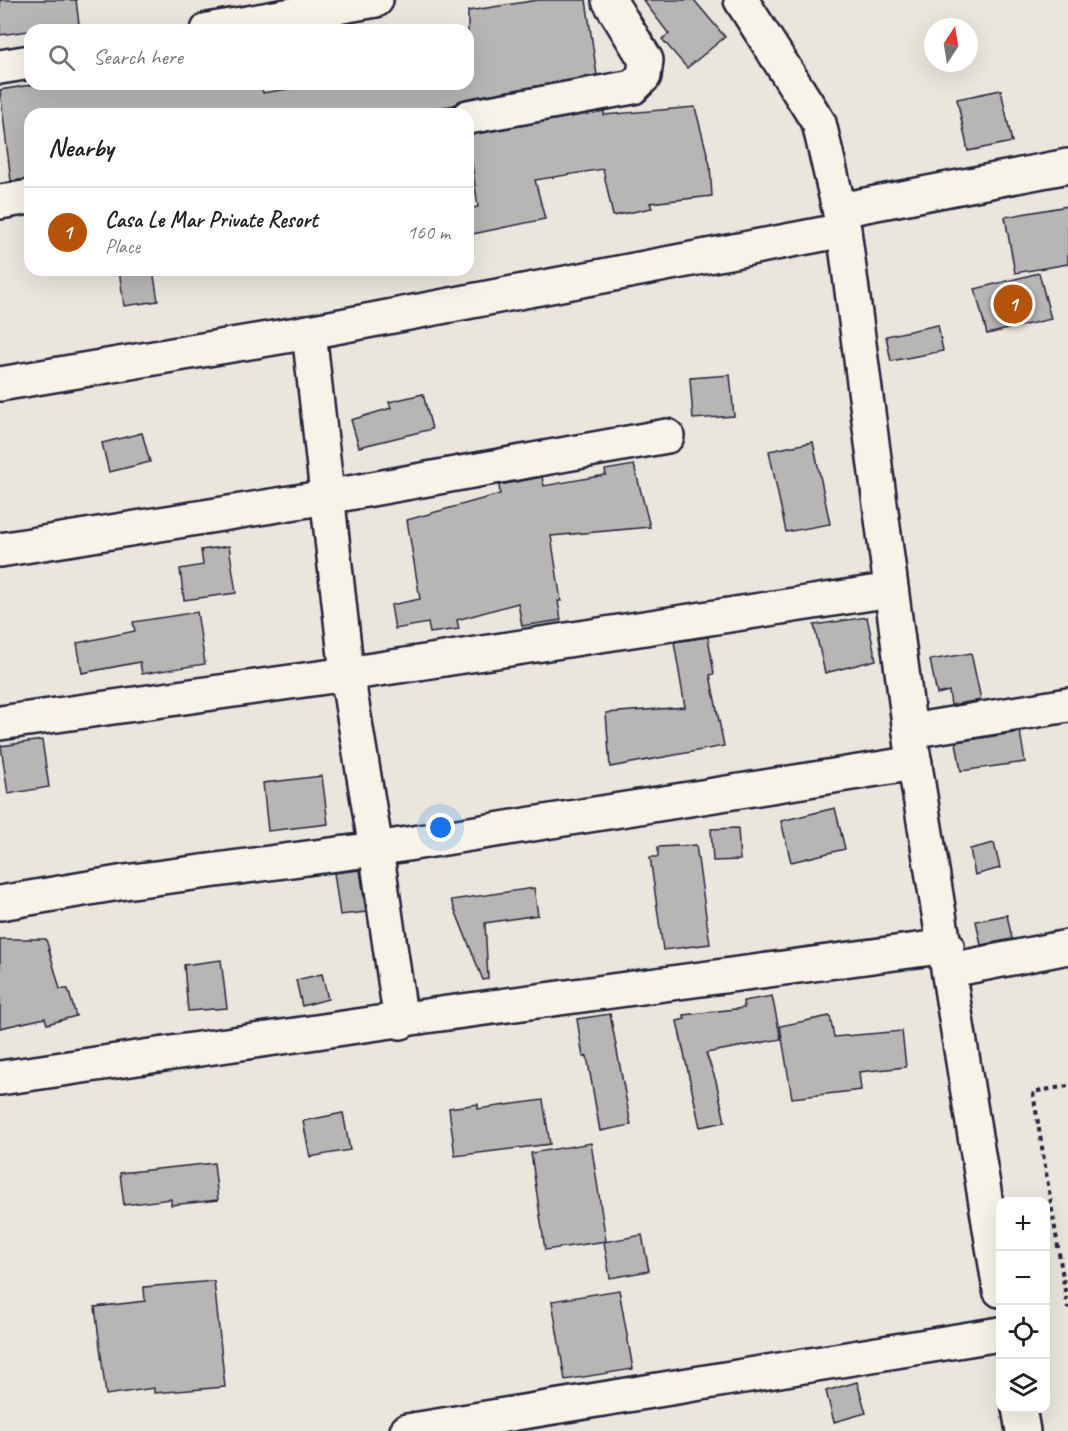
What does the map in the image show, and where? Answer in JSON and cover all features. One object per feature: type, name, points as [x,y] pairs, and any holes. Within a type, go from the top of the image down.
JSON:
[{"type":"street","points":[[242,24],[376,0]]},
{"type":"street","points":[[474,116],[633,87],[644,76],[646,60],[609,0]]},
{"type":"street","points":[[741,0],[819,123],[842,220],[910,731],[949,958],[996,1264]]},
{"type":"street","points":[[0,67],[24,63]]},
{"type":"street","points":[[0,384],[309,332],[842,220],[1068,166]]},
{"type":"street","points":[[0,202],[24,198]]},
{"type":"street","points":[[309,332],[347,674],[376,849],[400,1022]]},
{"type":"street","points":[[0,550],[327,497],[667,436]]},
{"type":"street","points":[[0,723],[347,674],[891,590]]},
{"type":"street","points":[[910,731],[1068,705]]},
{"type":"street","points":[[0,903],[125,882],[376,849],[915,763]]},
{"type":"street","points":[[0,1078],[400,1022],[949,958],[1068,947]]},
{"type":"street","points":[[407,1431],[996,1335]]},
{"type":"street","points":[[1020,1413],[1023,1431]]},
{"type":"path","points":[[1068,1086],[1033,1092],[1068,1309]]},
{"type":"building","points":[[0,0],[76,0],[79,24],[24,24],[24,32],[0,35]]},
{"type":"building","points":[[538,0],[586,0],[597,75],[465,99],[454,105],[437,108],[24,108],[24,180],[11,181],[0,90],[24,86],[24,90],[262,90],[263,93],[282,90],[474,90],[474,24],[468,24],[468,11]]},
{"type":"building","points":[[643,0],[694,0],[725,37],[687,68],[662,39],[669,34]]},
{"type":"building","points":[[1001,90],[1012,142],[968,151],[957,99]]},
{"type":"building","points":[[695,107],[710,165],[712,196],[650,203],[652,208],[613,216],[603,169],[535,180],[545,219],[474,234],[474,208],[478,207],[474,178],[474,134],[604,111],[604,115]]},
{"type":"building","points":[[1068,206],[1068,264],[1015,273],[1005,217]]},
{"type":"building","points":[[1039,273],[1051,319],[987,334],[975,289]]},
{"type":"building","points":[[120,276],[154,276],[158,301],[124,306]]},
{"type":"building","points":[[938,325],[943,351],[891,361],[886,336]]},
{"type":"building","points":[[730,375],[734,416],[693,419],[690,378]]},
{"type":"building","points":[[423,394],[432,429],[359,447],[351,420],[391,408],[389,402]]},
{"type":"building","points":[[142,433],[150,462],[109,472],[102,443]]},
{"type":"building","points":[[813,442],[830,524],[786,532],[769,451]]},
{"type":"building","points":[[634,465],[650,527],[551,536],[561,601],[558,601],[561,620],[522,626],[518,603],[457,620],[459,629],[430,633],[428,623],[395,629],[391,605],[420,599],[407,520],[500,494],[499,485],[542,477],[544,486],[606,475],[605,470]]},
{"type":"building","points":[[229,546],[236,593],[184,600],[180,569],[203,565],[201,550]]},
{"type":"building","points":[[197,612],[205,664],[142,674],[140,662],[82,673],[77,643],[135,631],[133,622]]},
{"type":"building","points":[[867,617],[876,660],[825,673],[814,625]]},
{"type":"building","points":[[708,637],[714,674],[710,675],[724,746],[610,767],[606,713],[685,707],[674,642]]},
{"type":"building","points":[[971,653],[981,700],[951,705],[949,691],[937,694],[930,660]]},
{"type":"building","points":[[1020,732],[1025,762],[961,771],[956,742]]},
{"type":"building","points":[[42,740],[49,787],[8,794],[1,746]]},
{"type":"building","points":[[322,776],[328,824],[268,831],[263,783]]},
{"type":"building","points":[[835,808],[845,849],[791,862],[781,821]]},
{"type":"building","points":[[738,828],[740,860],[713,861],[711,829]]},
{"type":"building","points":[[994,843],[1000,868],[975,875],[970,849]]},
{"type":"building","points":[[696,845],[710,944],[663,950],[650,857],[658,857],[658,847]]},
{"type":"building","points":[[360,870],[366,912],[340,915],[334,873]]},
{"type":"building","points":[[534,888],[538,915],[485,923],[488,979],[483,980],[451,900]]},
{"type":"building","points":[[1007,915],[1012,939],[981,945],[976,921]]},
{"type":"building","points":[[0,939],[46,939],[60,989],[68,989],[76,1016],[47,1024],[45,1018],[0,1028]]},
{"type":"building","points":[[221,960],[227,1008],[188,1011],[184,965]]},
{"type":"building","points":[[322,974],[328,999],[302,1006],[296,980]]},
{"type":"building","points":[[772,996],[781,1039],[706,1053],[716,1081],[725,1122],[700,1127],[677,1021],[685,1019],[684,1015],[744,1008],[743,1001]]},
{"type":"building","points":[[610,1014],[631,1125],[600,1131],[587,1056],[583,1057],[577,1019]]},
{"type":"building","points":[[830,1016],[834,1037],[902,1031],[906,1067],[859,1072],[861,1090],[792,1098],[780,1026]]},
{"type":"building","points":[[543,1100],[550,1144],[455,1156],[449,1108],[478,1104],[478,1109]]},
{"type":"building","points":[[343,1113],[350,1150],[310,1157],[303,1121]]},
{"type":"building","points":[[591,1143],[606,1241],[545,1250],[531,1153]]},
{"type":"building","points":[[214,1163],[218,1200],[171,1205],[171,1199],[124,1205],[120,1173]]},
{"type":"building","points":[[642,1235],[649,1271],[610,1278],[604,1242]]},
{"type":"building","points":[[214,1281],[225,1387],[154,1393],[154,1388],[106,1395],[95,1307],[145,1301],[144,1287]]},
{"type":"building","points":[[619,1290],[633,1369],[565,1380],[552,1301]]},
{"type":"building","points":[[857,1382],[866,1413],[834,1422],[826,1391]]},
{"type":"place","name":"Casa Le Mar Private Resort","points":[[1013,304]]}]
